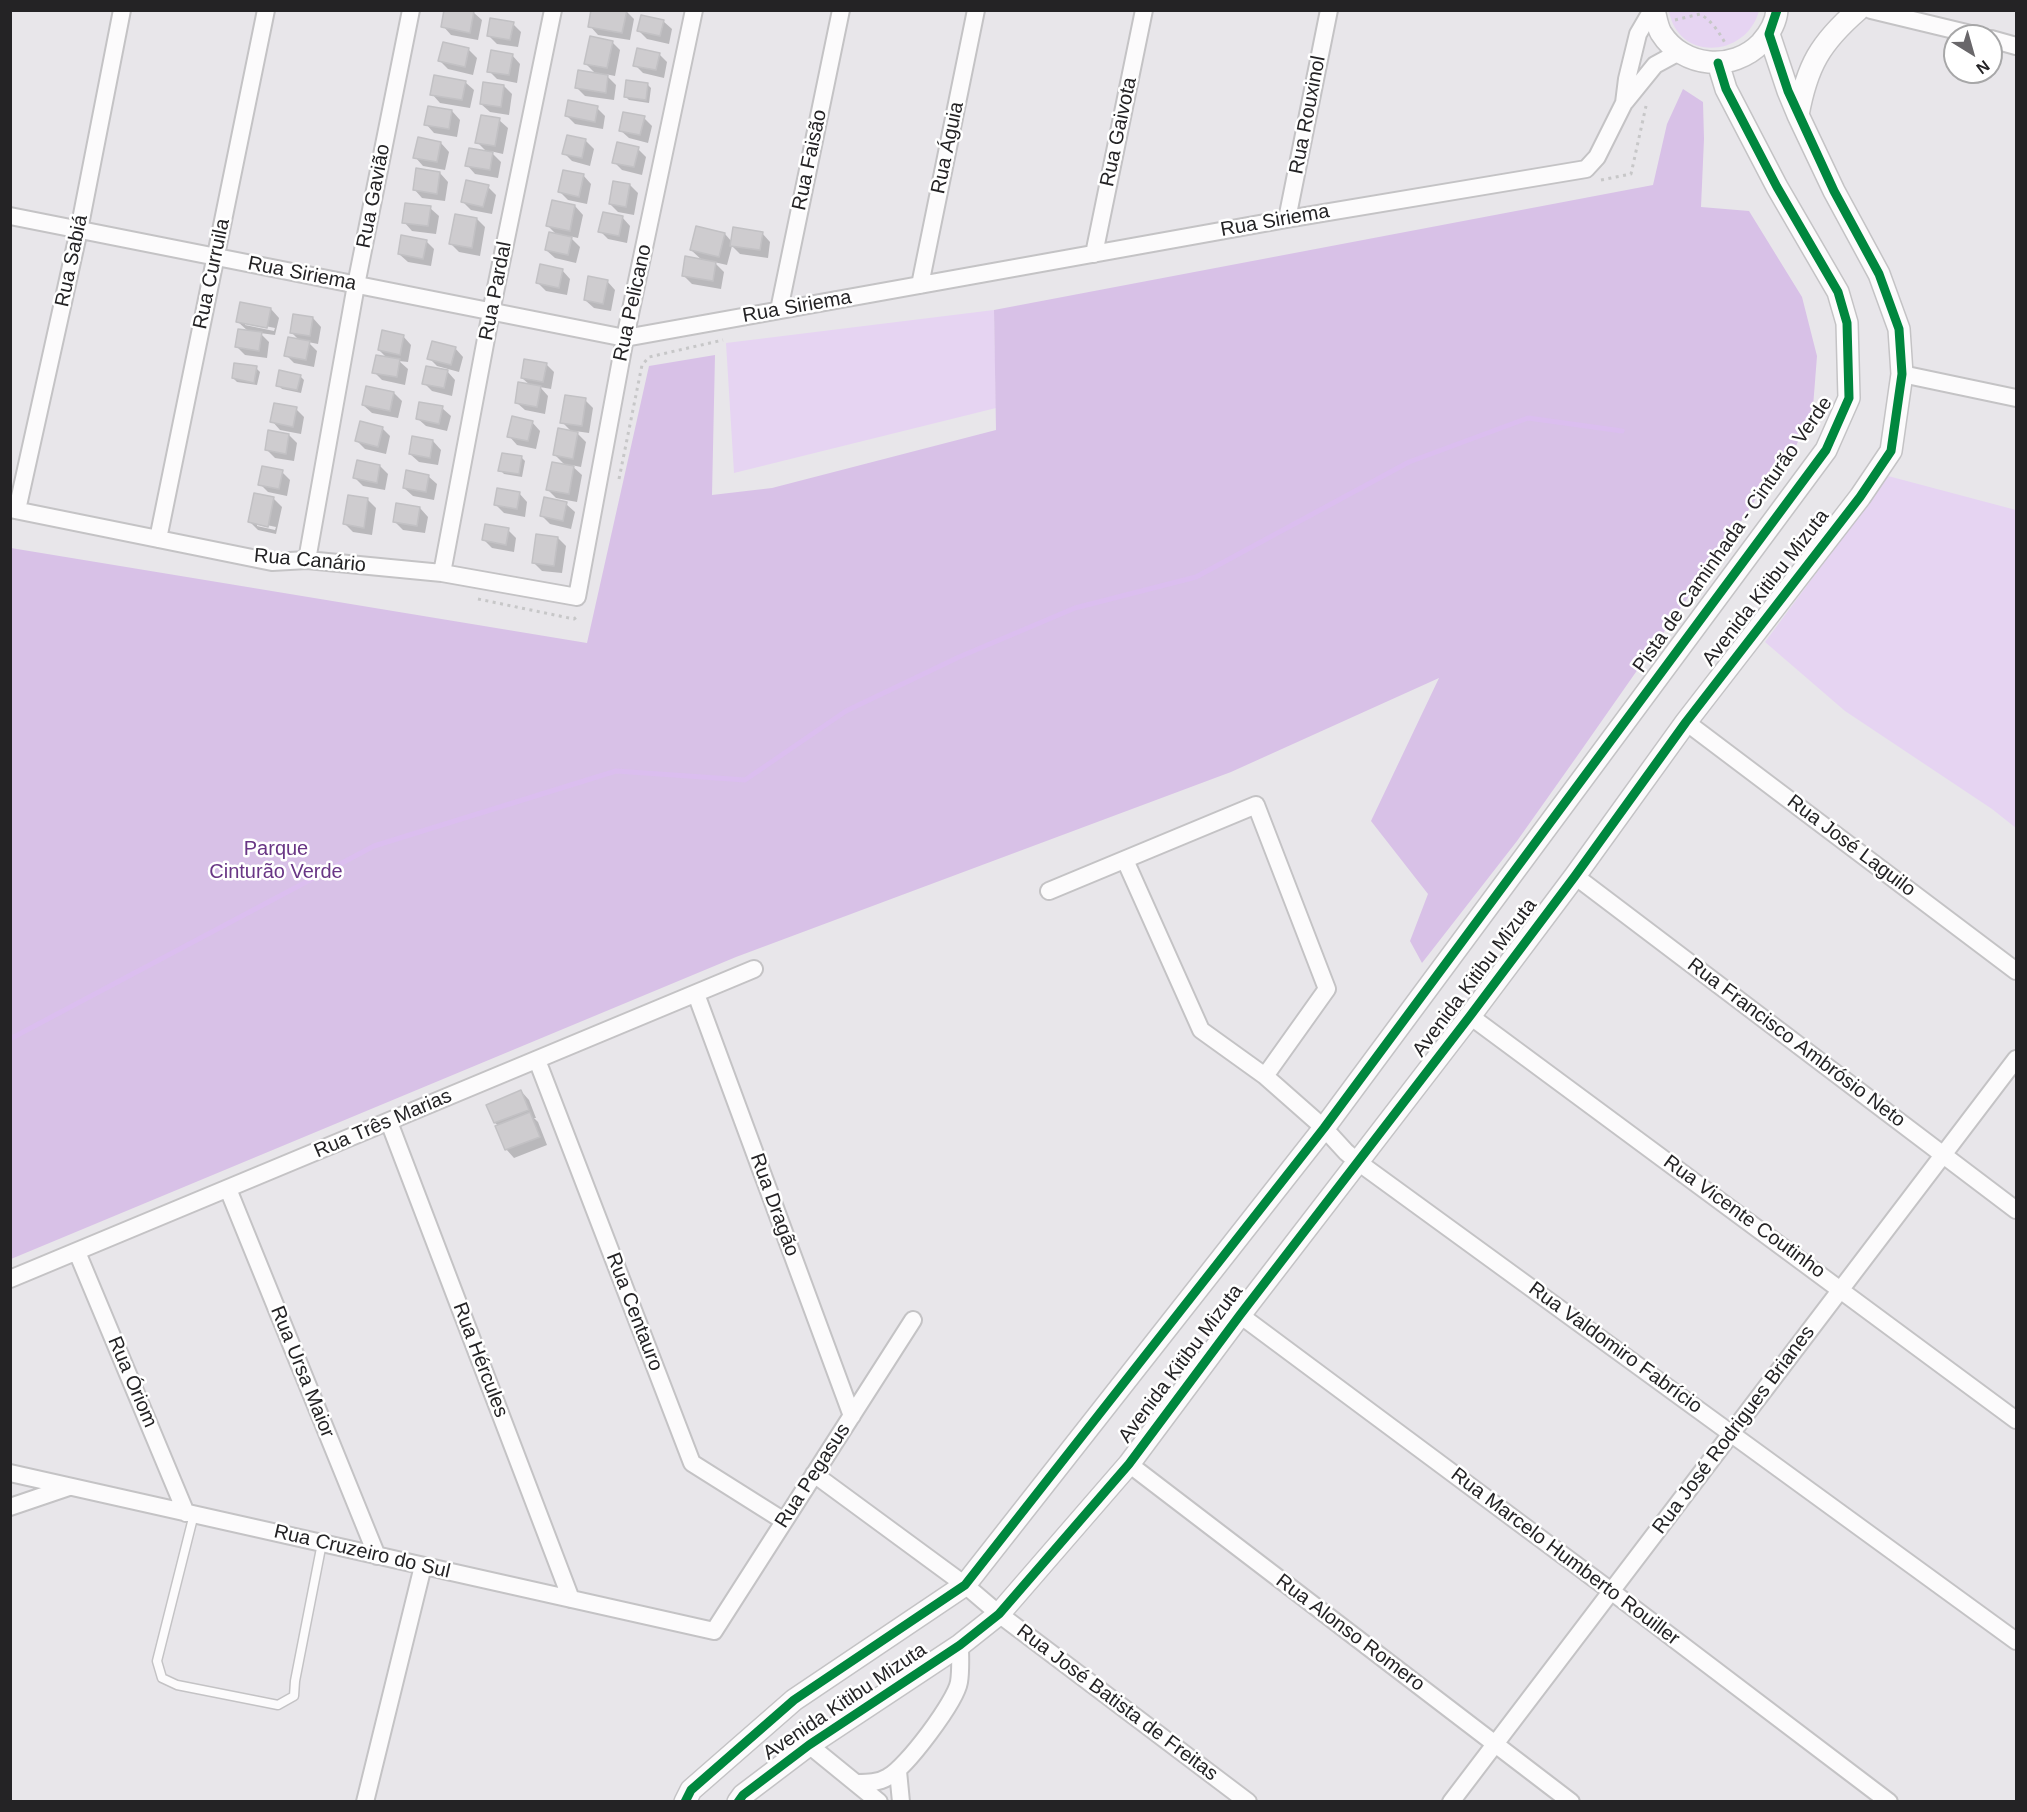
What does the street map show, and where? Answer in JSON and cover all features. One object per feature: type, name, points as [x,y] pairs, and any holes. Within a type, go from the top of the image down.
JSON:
[{"type":"street","name":"Rua Sabiá","points":[[14,509],[79,230],[122,10]]},
{"type":"street","name":"Rua Curruila","points":[[158,538],[266,10]]},
{"type":"street","name":"Rua Gavião","points":[[307,560],[356,285],[411,10]]},
{"type":"street","name":"Rua Pardal","points":[[442,573],[491,312],[553,10]]},
{"type":"street","name":"Rua Pelicano","points":[[579,605],[625,338],[694,10]]},
{"type":"street","name":"Rua Faisão","points":[[778,310],[841,10]]},
{"type":"street","name":"Rua Águia","points":[[920,285],[976,10]]},
{"type":"street","name":"Rua Gaivota","points":[[1094,254],[1144,10]]},
{"type":"street","name":"Rua Rouxinol","points":[[1287,219],[1329,10]]},
{"type":"street","points":[[1653,10],[1661,32],[1679,52],[1697,61],[1718,63],[1736,60],[1752,52],[1769,34],[1777,10]]},
{"type":"street","points":[[1624,103],[1627,79],[1638,34],[1653,10]]},
{"type":"street","points":[[1798,115],[1803,87],[1819,54],[1840,26],[1858,10]]},
{"type":"street","points":[[1871,10],[1909,14],[1943,25]]},
{"type":"street","name":"Avenida Kitibu Mizuta","points":[[738,1802],[809,1745],[960,1645],[999,1614],[1129,1464],[1240,1315],[1470,1016],[1686,722],[1860,496],[1891,451],[1902,374],[1899,329],[1879,274],[1834,191],[1798,115],[1769,34]]},
{"type":"street","points":[[1591,175],[1624,103],[1655,65],[1679,52]]},
{"type":"street","points":[[686,1802],[691,1790],[794,1700],[965,1585],[1324,1128],[1826,450],[1850,398],[1847,323],[1838,292],[1777,187],[1726,89],[1718,63]]},
{"type":"street","name":"Rua Siriema","points":[[10,216],[625,338],[1287,219],[1591,175]]},
{"type":"street","points":[[1902,374],[2016,398]]},
{"type":"street","name":"Rua Canário","points":[[14,509],[272,562],[307,560],[442,573],[579,605]]},
{"type":"street","name":"Rua José Laguilo","points":[[1686,722],[2016,971]]},
{"type":"street","points":[[1049,891],[1256,805],[1328,989],[1265,1076]]},
{"type":"street","name":"Rua Valdomiro Fabrício","points":[[1125,860],[1201,1029],[1265,1076],[1324,1128],[1358,1162],[2016,1641]]},
{"type":"street","name":"Rua Francisco Ambrósio Neto","points":[[1575,876],[2016,1210]]},
{"type":"street","name":"Rua Três Marias","points":[[10,1279],[754,969]]},
{"type":"street","name":"Rua Dragão","points":[[696,994],[852,1416]]},
{"type":"street","name":"Rua Vicente Coutinho","points":[[1470,1016],[1842,1289],[2016,1420]]},
{"type":"street","name":"Rua José Rodrigues Brianes","points":[[1451,1802],[2016,1059]]},
{"type":"street","name":"Rua Centauro","points":[[537,1060],[692,1463],[784,1521]]},
{"type":"street","name":"Rua Hércules","points":[[389,1122],[571,1599]]},
{"type":"street","name":"Rua Ursa Maior","points":[[228,1189],[377,1556]]},
{"type":"street","name":"Rua Óriom","points":[[77,1252],[190,1513]]},
{"type":"street","name":"Rua Marcelo Humberto Rouiller","points":[[1240,1315],[1611,1591],[1889,1802]]},
{"type":"street","name":"Rua Pegasus","points":[[714,1631],[913,1320]]},
{"type":"street","name":"Rua Alonso Romero","points":[[1129,1464],[1571,1802]]},
{"type":"street","name":"Rua Cruzeiro do Sul","points":[[10,1473],[714,1631]]},
{"type":"street","name":"Rua José Batista de Freitas","points":[[814,1474],[965,1585],[999,1614],[1248,1802]]},
{"type":"street","points":[[10,1507],[70,1486]]},
{"type":"street","points":[[365,1802],[423,1566]]},
{"type":"street","points":[[856,1783],[873,1783],[898,1771],[932,1730],[959,1684],[960,1645]]},
{"type":"street","points":[[809,1745],[879,1802]]},
{"type":"street","points":[[898,1771],[901,1802]]},
{"type":"lane","points":[[190,1513],[157,1661],[162,1678],[177,1685],[278,1705],[294,1696],[322,1543]]},
{"type":"path","points":[[1661,32],[1677,18],[1700,14],[1718,30],[1729,50],[1752,52]]},
{"type":"path","points":[[1591,175],[1632,174],[1648,98]]},
{"type":"path","points":[[619,479],[642,365],[649,357],[726,339]]},
{"type":"path","points":[[470,597],[574,619],[579,605]]},
{"type":"shaded area","points":[[1669,10],[1759,11],[1752,27],[1741,38],[1727,45],[1712,48],[1698,46],[1685,39],[1675,28]]},
{"type":"shaded area","points":[[994,310],[996,408],[734,473],[726,343]]},
{"type":"shaded area","points":[[1888,476],[2016,510],[2016,828],[1992,809],[1845,711],[1765,642]]},
{"type":"green space","name":"Parque Cinturão Verde","points":[[1683,89],[1703,102],[1701,207],[1749,211],[1802,297],[1817,356],[1813,407],[1796,446],[1765,485],[1517,841],[1422,963],[1410,941],[1428,894],[1371,821],[1439,678],[1231,772],[736,957],[11,1259],[11,548],[587,643],[649,366],[715,355],[712,495],[772,488],[996,430],[994,310],[1653,185],[1667,124]]},
{"type":"building","points":[[444,10],[474,11],[470,33],[441,27]]},
{"type":"building","points":[[591,10],[627,10],[622,33],[588,27]]},
{"type":"building","points":[[641,15],[664,20],[660,36],[637,31]]},
{"type":"building","points":[[490,18],[514,22],[510,40],[487,36]]},
{"type":"building","points":[[590,36],[613,41],[607,68],[584,64]]},
{"type":"building","points":[[443,42],[469,48],[465,67],[438,61]]},
{"type":"building","points":[[637,48],[660,53],[656,70],[633,66]]},
{"type":"building","points":[[491,50],[513,54],[509,75],[487,72]]},
{"type":"building","points":[[578,70],[608,75],[606,93],[575,88]]},
{"type":"building","points":[[434,75],[466,81],[462,100],[430,95]]},
{"type":"building","points":[[626,80],[648,83],[646,100],[624,97]]},
{"type":"building","points":[[483,82],[504,85],[501,107],[480,104]]},
{"type":"building","points":[[568,100],[598,106],[595,122],[565,116]]},
{"type":"building","points":[[428,106],[452,110],[449,129],[424,125]]},
{"type":"building","points":[[623,112],[645,116],[640,135],[619,131]]},
{"type":"building","points":[[481,115],[500,118],[495,146],[475,143]]},
{"type":"building","points":[[567,135],[586,139],[582,158],[562,154]]},
{"type":"building","points":[[418,137],[441,142],[437,162],[413,158]]},
{"type":"building","points":[[617,142],[639,147],[634,167],[612,163]]},
{"type":"building","points":[[469,148],[493,152],[490,170],[465,166]]},
{"type":"building","points":[[416,168],[440,172],[437,194],[413,190]]},
{"type":"building","points":[[563,170],[584,174],[579,197],[558,192]]},
{"type":"building","points":[[466,180],[489,185],[483,207],[461,202]]},
{"type":"building","points":[[613,181],[630,184],[626,207],[609,204]]},
{"type":"building","points":[[552,200],[575,205],[570,231],[546,226]]},
{"type":"building","points":[[405,203],[431,206],[428,226],[402,223]]},
{"type":"building","points":[[603,212],[623,216],[619,236],[598,232]]},
{"type":"building","points":[[455,214],[477,218],[472,248],[449,244]]},
{"type":"building","points":[[696,226],[725,233],[719,257],[690,250]]},
{"type":"building","points":[[733,227],[763,232],[760,250],[730,246]]},
{"type":"building","points":[[549,232],[572,237],[568,255],[545,250]]},
{"type":"building","points":[[401,235],[427,240],[423,259],[398,254]]},
{"type":"building","points":[[685,256],[716,262],[713,281],[682,276]]},
{"type":"building","points":[[540,264],[563,269],[559,288],[536,283]]},
{"type":"building","points":[[588,276],[608,280],[603,304],[584,300]]},
{"type":"building","points":[[240,302],[271,308],[267,328],[236,322]]},
{"type":"building","points":[[293,314],[313,317],[310,336],[290,333]]},
{"type":"building","points":[[238,329],[262,332],[259,351],[235,347]]},
{"type":"building","points":[[382,330],[404,335],[400,355],[378,350]]},
{"type":"building","points":[[288,337],[310,341],[306,360],[284,356]]},
{"type":"building","points":[[432,341],[456,347],[451,365],[427,359]]},
{"type":"building","points":[[376,355],[400,359],[397,377],[372,373]]},
{"type":"building","points":[[524,359],[547,363],[543,382],[521,378]]},
{"type":"building","points":[[234,363],[257,366],[254,383],[232,378]]},
{"type":"building","points":[[426,366],[448,370],[444,388],[422,384]]},
{"type":"building","points":[[279,370],[301,375],[297,390],[276,386]]},
{"type":"building","points":[[518,382],[541,386],[537,407],[515,403]]},
{"type":"building","points":[[366,386],[394,392],[390,411],[362,405]]},
{"type":"building","points":[[565,395],[586,398],[582,426],[560,423]]},
{"type":"building","points":[[419,402],[443,406],[439,424],[416,419]]},
{"type":"building","points":[[274,403],[297,407],[293,427],[270,422]]},
{"type":"building","points":[[512,416],[533,421],[528,441],[507,437]]},
{"type":"building","points":[[360,421],[383,427],[378,447],[355,441]]},
{"type":"building","points":[[558,428],[578,432],[573,459],[553,455]]},
{"type":"building","points":[[268,430],[289,434],[286,454],[265,450]]},
{"type":"building","points":[[412,436],[433,440],[430,458],[409,454]]},
{"type":"building","points":[[502,453],[522,456],[519,474],[498,471]]},
{"type":"building","points":[[357,460],[380,465],[377,483],[353,478]]},
{"type":"building","points":[[552,462],[574,466],[569,494],[546,490]]},
{"type":"building","points":[[262,466],[283,470],[279,489],[258,485]]},
{"type":"building","points":[[406,470],[429,475],[426,492],[403,488]]},
{"type":"building","points":[[497,488],[520,492],[517,509],[494,505]]},
{"type":"building","points":[[254,493],[274,497],[268,527],[248,522]]},
{"type":"building","points":[[348,495],[368,498],[364,528],[343,524]]},
{"type":"building","points":[[544,497],[567,502],[563,521],[540,516]]},
{"type":"building","points":[[396,503],[420,507],[417,526],[393,522]]},
{"type":"building","points":[[485,524],[509,528],[506,545],[482,540]]},
{"type":"building","points":[[536,534],[558,537],[554,566],[532,563]]},
{"type":"building","points":[[521,1090],[529,1110],[494,1123],[486,1105]]},
{"type":"building","points":[[530,1112],[540,1137],[505,1150],[495,1126]]},
{"type":"waterway","points":[[10,1039],[374,846],[616,771],[745,780],[846,711],[959,657],[1075,608],[1196,577],[1409,462],[1528,418],[1622,431]]},
{"type":"cycle path","points":[[738,1802],[743,1795],[809,1745],[960,1645],[999,1614],[1129,1464],[1240,1315],[1470,1016],[1686,722],[1860,497],[1891,451],[1902,374],[1899,329],[1879,274],[1834,191],[1788,91],[1769,34],[1777,10]]},
{"type":"cycle path","name":"Pista de Caminhada - Cinturão Verde","points":[[685,1802],[691,1790],[794,1700],[965,1585],[1324,1128],[1826,450],[1849,398],[1847,323],[1838,292],[1777,187],[1726,89],[1718,63]]}]
